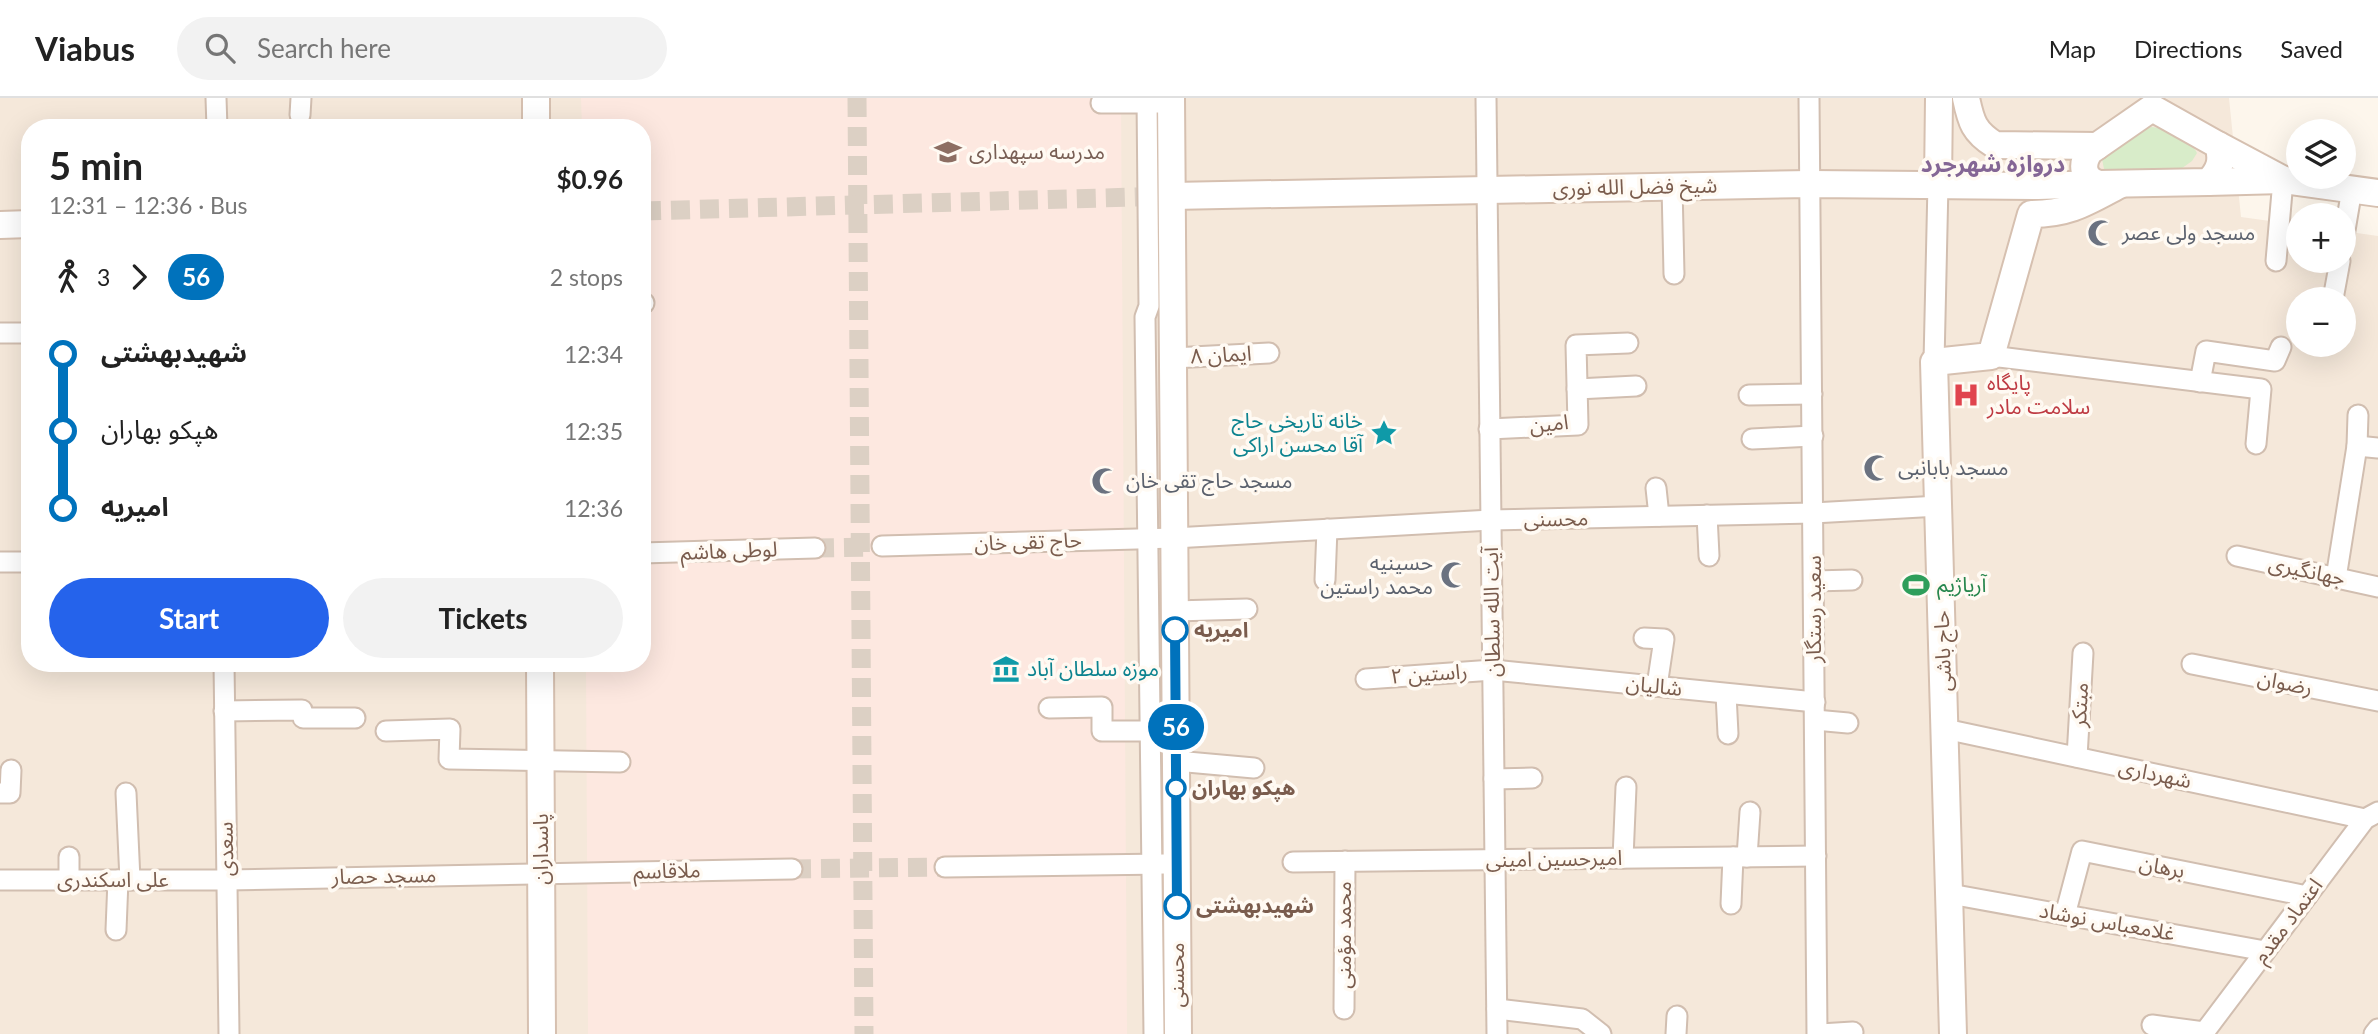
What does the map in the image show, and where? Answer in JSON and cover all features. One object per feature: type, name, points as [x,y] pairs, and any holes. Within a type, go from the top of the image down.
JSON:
[{"type":"street","points":[[216,98],[217,119]]},
{"type":"street","points":[[536,98],[536,119]]},
{"type":"street","name":"آیت الله سلطان","points":[[1486,98],[1497,1034]]},
{"type":"street","name":"سعید رستگار","points":[[1809,98],[1818,1034]]},
{"type":"street","points":[[1938,184],[1939,98]]},
{"type":"street","points":[[1966,98],[1971,120],[1982,136],[1995,145],[2097,146]]},
{"type":"street","points":[[1101,103],[1159,100],[1149,306],[1144,317],[1147,539],[1163,731],[1164,864],[1154,1034]]},
{"type":"street","name":"محسنی","points":[[1159,100],[1172,196],[1175,611],[1163,731],[1176,761],[1164,864],[1178,1034]]},
{"type":"street","points":[[2110,184],[2089,179],[2083,168],[2086,156],[2155,101],[2218,145],[2283,180]]},
{"type":"street","points":[[2208,182],[2219,167],[2221,159],[2218,145]]},
{"type":"street","points":[[2276,261],[2283,180]]},
{"type":"street","points":[[2208,182],[2283,180],[2371,191],[2356,218]]},
{"type":"street","name":"شیخ فضل الله نوری","points":[[1172,196],[1811,184],[2038,186],[2208,182]]},
{"type":"street","name":"حاج باشی","points":[[1938,184],[1934,362],[1954,1034]]},
{"type":"street","points":[[1991,356],[2031,214],[2056,214],[2077,208],[2110,184]]},
{"type":"street","points":[[1672,186],[1674,274]]},
{"type":"street","points":[[0,225],[21,224]]},
{"type":"street","points":[[0,333],[21,333]]},
{"type":"street","name":"امین","points":[[1489,429],[1578,425],[1576,345],[1628,343]]},
{"type":"street","points":[[2200,382],[2206,351],[2276,361],[2281,347]]},
{"type":"street","name":"ایمان ۸","points":[[1173,358],[1269,353]]},
{"type":"street","points":[[1934,362],[1991,356],[2261,389],[2256,444]]},
{"type":"street","name":"امین","points":[[1577,389],[1636,386]]},
{"type":"street","points":[[1749,395],[1812,394]]},
{"type":"street","points":[[2336,578],[2357,446],[2358,415]]},
{"type":"street","points":[[1752,439],[1813,436]]},
{"type":"street","points":[[2357,446],[2378,448]]},
{"type":"street","points":[[1656,488],[1659,516]]},
{"type":"street","name":"محسنی","points":[[1174,538],[1490,520],[1813,513],[1938,506]]},
{"type":"street","points":[[1707,515],[1709,556]]},
{"type":"street","points":[[1325,580],[1327,530]]},
{"type":"street","name":"حاج تقی خان","points":[[882,546],[1174,538]]},
{"type":"street","name":"لوطی هاشم","points":[[651,553],[815,548]]},
{"type":"street","name":"جهانگیری","points":[[2237,556],[2378,587]]},
{"type":"street","points":[[0,562],[21,562]]},
{"type":"street","points":[[1814,581],[1852,580]]},
{"type":"street","points":[[1175,611],[1247,609]]},
{"type":"street","points":[[1644,638],[1664,639],[1657,686]]},
{"type":"street","name":"مبتکر","points":[[2077,757],[2083,653]]},
{"type":"street","name":"رضوان","points":[[2192,664],[2378,701]]},
{"type":"street","name":"راستین ۲","points":[[1366,679],[1493,670]]},
{"type":"street","name":"شالیان","points":[[1493,670],[1726,694],[1815,711],[1848,723]]},
{"type":"street","name":"سعدی","points":[[224,672],[229,1034]]},
{"type":"street","name":"پاسداران","points":[[540,672],[542,1034]]},
{"type":"street","points":[[1726,694],[1728,734]]},
{"type":"street","points":[[1049,708],[1102,707],[1102,731],[1163,731]]},
{"type":"street","points":[[224,711],[302,710],[303,718],[355,718]]},
{"type":"street","points":[[386,731],[450,729],[450,759],[620,762]]},
{"type":"street","name":"شهرداری","points":[[1945,729],[2372,816]]},
{"type":"street","points":[[1176,761],[1254,768]]},
{"type":"street","points":[[0,793],[10,793],[10,770]]},
{"type":"street","points":[[1494,779],[1532,778]]},
{"type":"street","points":[[1623,858],[1626,788]]},
{"type":"street","points":[[117,930],[124,880],[127,793]]},
{"type":"street","points":[[1731,904],[1751,812]]},
{"type":"street","name":"اعتماد مقدم","points":[[2204,1033],[2306,896],[2372,816]]},
{"type":"street","name":"برهان","points":[[2066,915],[2081,851],[2306,896]]},
{"type":"street","name":"امیرحسین امینی","points":[[1293,862],[1816,856]]},
{"type":"street","points":[[68,880],[69,858]]},
{"type":"street","name":"محمد مؤمنی","points":[[1344,1009],[1345,861]]},
{"type":"street","points":[[945,867],[1164,864]]},
{"type":"street","name":"ملاقاسم","points":[[541,873],[792,869]]},
{"type":"street","name":"مسجد حصار","points":[[227,880],[541,873]]},
{"type":"street","name":"علی اسکندری","points":[[0,880],[227,880]]},
{"type":"street","name":"غلامعباس نوشاد","points":[[1950,894],[2265,951]]},
{"type":"street","points":[[1497,1009],[1583,1019],[1601,1034]]},
{"type":"street","points":[[2152,1025],[2204,1033]]},
{"type":"street","points":[[2374,1034],[2378,1028]]},
{"type":"street","points":[[1818,1034],[1853,1032]]},
{"type":"shaded area","points":[[0,98],[2229,98],[2241,217],[2286,223],[2286,273],[2356,273],[2356,233],[2378,236],[2378,1034],[0,1034]]},
{"type":"shaded area","points":[[581,98],[1121,98],[1127,1034],[588,1034],[586,672],[651,672],[651,119],[582,119]]},
{"type":"green space","points":[[2152,127],[2171,132],[2189,143],[2197,153],[2192,161],[2178,171],[2117,176],[2104,169],[2102,159],[2142,129]]},
{"type":"tunnel","points":[[857,98],[864,1034]]},
{"type":"tunnel","points":[[651,211],[1172,196]]},
{"type":"tunnel","points":[[815,548],[870,547]]},
{"type":"tunnel","points":[[792,869],[945,867]]},
{"type":"bus line","name":"56","points":[[1175,630],[1177,906]]},
{"type":"place","name":"مدرسه سپهداری","points":[[948,152]]},
{"type":"place","name":"مسجد ولی عصر","points":[[2101,233]]},
{"type":"place","name":"پایگاه سلامت مادر","points":[[1966,395]]},
{"type":"place","name":"خانه تاریخی حاج آقا محسن اراکی","points":[[1384,433]]},
{"type":"place","name":"مسجد بابانبی","points":[[1877,468]]},
{"type":"place","name":"مسجد حاج تقی خان","points":[[1105,481]]},
{"type":"place","name":"حسینیه محمد راستین","points":[[1454,575]]},
{"type":"place","name":"آریاژیم","points":[[1916,585]]},
{"type":"place","name":"امیریه","points":[[1175,630]]},
{"type":"place","name":"موزه سلطان آباد","points":[[1006,669]]},
{"type":"place","name":"هپکو بهاران","points":[[1176,788]]},
{"type":"place","name":"شهیدبهشتی","points":[[1177,906]]},
{"type":"district","name":"دروازه شهرجرد","points":[[1993,164]]}]
